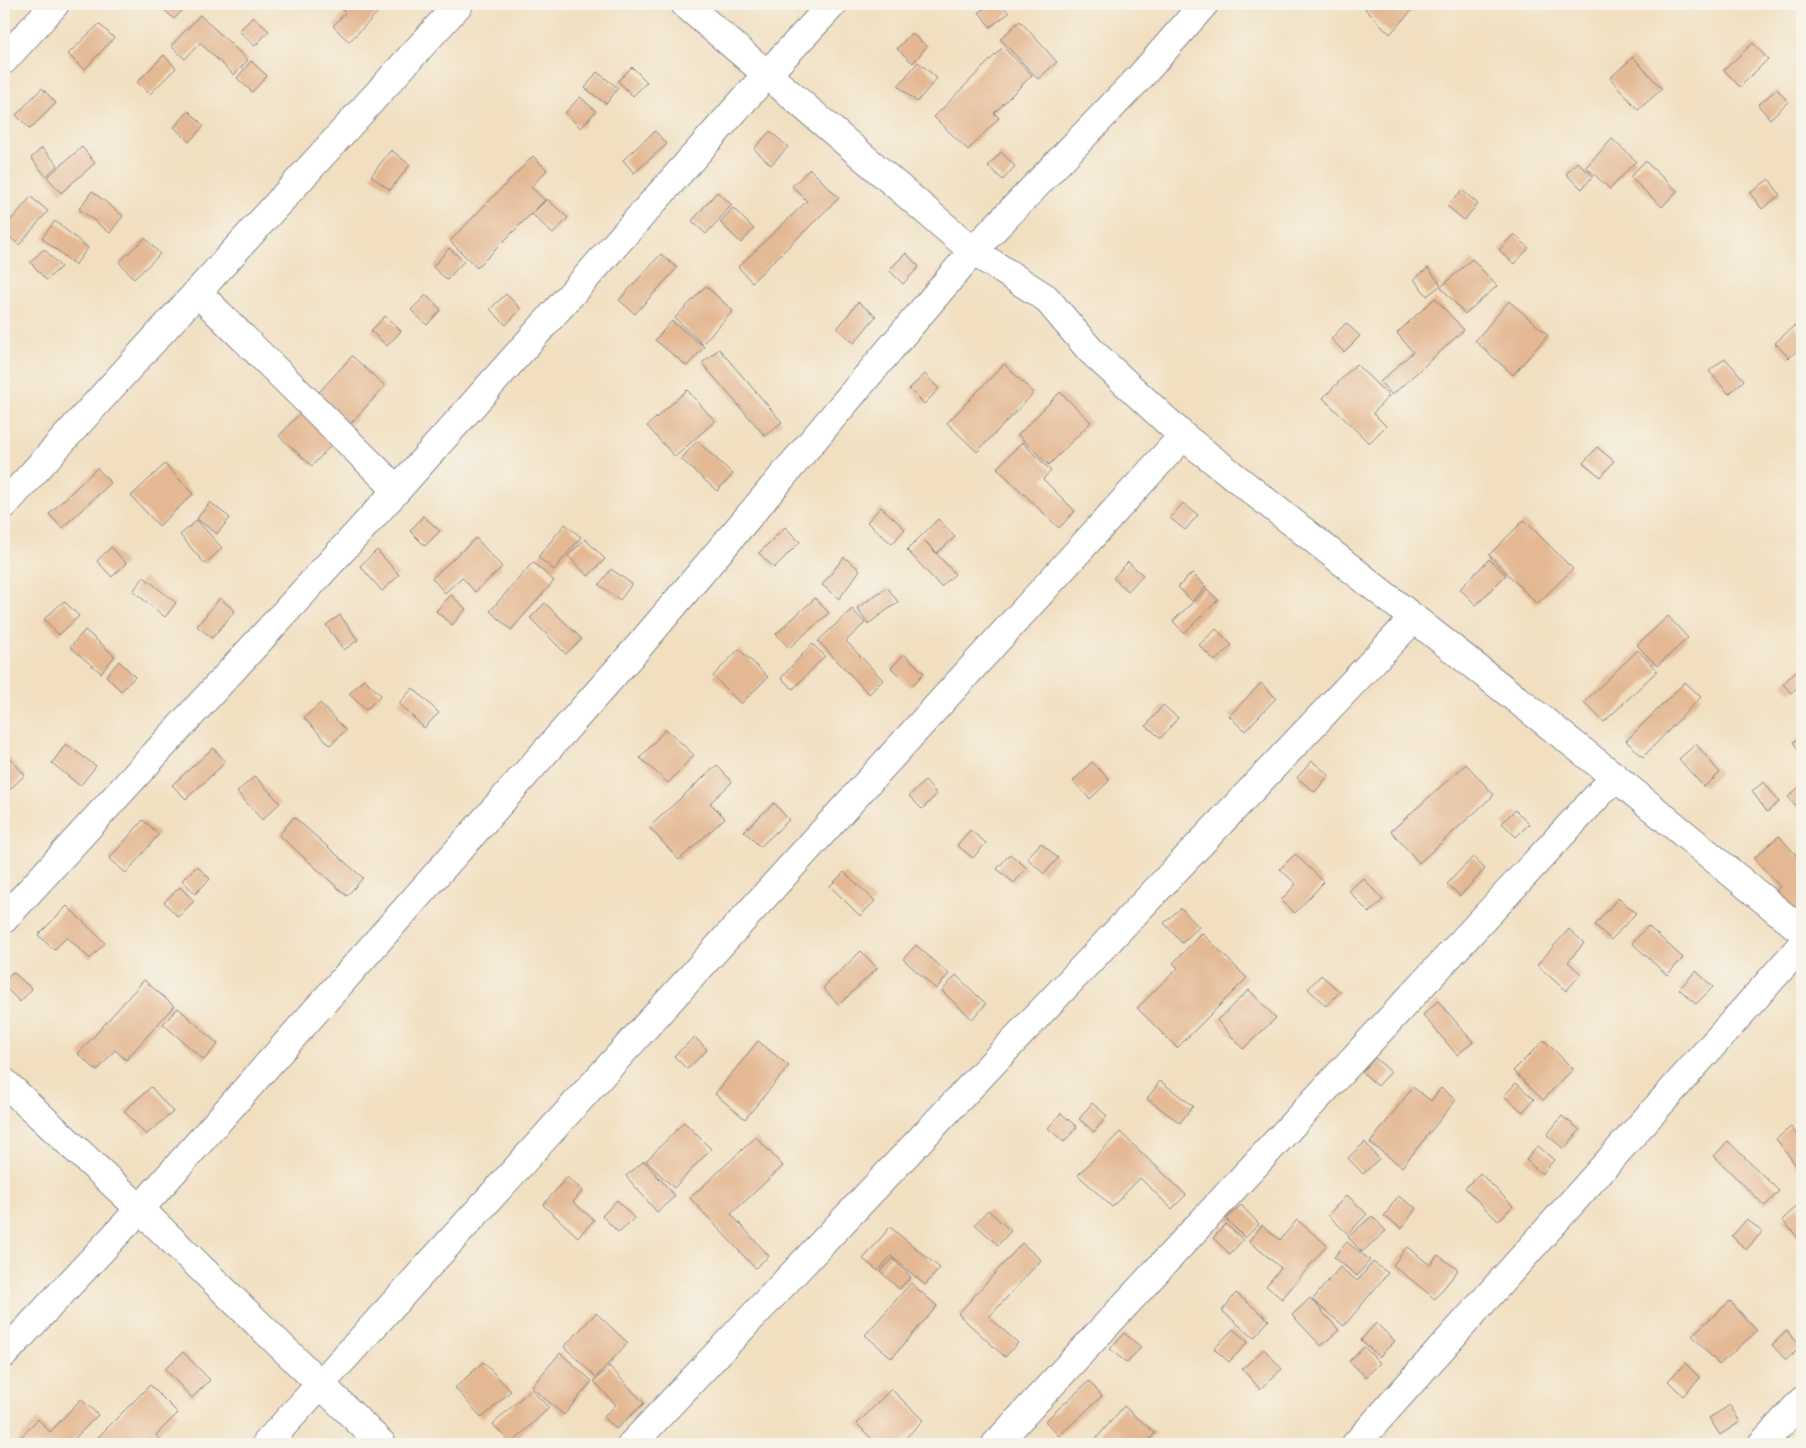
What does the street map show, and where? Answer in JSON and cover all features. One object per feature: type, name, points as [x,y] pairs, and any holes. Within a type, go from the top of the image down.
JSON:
[{"type":"street","points":[[4,60],[55,4]]},
{"type":"street","points":[[4,505],[459,4]]},
{"type":"street","points":[[685,4],[973,251],[1046,298],[1090,350],[1183,436],[1615,777],[1802,931]]},
{"type":"street","points":[[4,919],[397,490],[767,74],[833,4]]},
{"type":"street","points":[[4,1354],[140,1210],[640,645],[973,251],[1141,76],[1204,4]]},
{"type":"street","points":[[197,292],[397,490]]},
{"type":"street","points":[[266,1444],[1183,436]]},
{"type":"street","points":[[632,1444],[1414,618]]},
{"type":"street","points":[[996,1444],[1615,777]]},
{"type":"street","points":[[1356,1444],[1802,946]]},
{"type":"street","points":[[4,1082],[140,1210],[382,1444]]},
{"type":"street","points":[[1762,1444],[1802,1401]]},
{"type":"building","points":[[158,4],[186,4],[188,5],[174,19]]},
{"type":"building","points":[[336,4],[385,5],[349,42],[333,26],[345,13]]},
{"type":"building","points":[[991,4],[1001,4],[1009,13],[990,27],[979,12]]},
{"type":"building","points":[[1370,4],[1407,4],[1413,9],[1390,34],[1365,9]]},
{"type":"building","points":[[200,15],[248,60],[234,75],[200,43],[185,59],[171,46]]},
{"type":"building","points":[[253,17],[269,31],[255,46],[239,31]]},
{"type":"building","points":[[1020,21],[1057,62],[1038,79],[1000,39]]},
{"type":"building","points":[[99,24],[114,38],[84,70],[68,54]]},
{"type":"building","points":[[911,33],[927,46],[913,63],[897,49]]},
{"type":"building","points":[[1753,43],[1768,59],[1740,87],[1724,70]]},
{"type":"building","points":[[1003,47],[1032,75],[994,113],[999,118],[968,150],[934,117]]},
{"type":"building","points":[[164,55],[176,68],[150,94],[137,82]]},
{"type":"building","points":[[1633,57],[1662,89],[1638,110],[1610,78]]},
{"type":"building","points":[[251,61],[267,76],[252,92],[237,78]]},
{"type":"building","points":[[918,62],[937,78],[917,102],[898,86]]},
{"type":"building","points":[[632,67],[647,82],[633,96],[618,81]]},
{"type":"building","points":[[597,72],[618,88],[606,104],[585,88]]},
{"type":"building","points":[[42,88],[56,103],[30,129],[16,115]]},
{"type":"building","points":[[1777,89],[1788,102],[1770,119],[1758,105]]},
{"type":"building","points":[[580,97],[596,111],[581,128],[565,113]]},
{"type":"building","points":[[189,111],[204,126],[189,142],[174,127]]},
{"type":"building","points":[[655,131],[667,144],[634,173],[623,160]]},
{"type":"building","points":[[770,131],[788,147],[771,165],[754,149]]},
{"type":"building","points":[[1612,139],[1636,161],[1610,189],[1586,167]]},
{"type":"building","points":[[82,147],[95,163],[61,193],[47,177]]},
{"type":"building","points":[[42,148],[58,165],[46,176],[31,158]]},
{"type":"building","points":[[391,150],[410,165],[390,190],[371,176]]},
{"type":"building","points":[[1001,152],[1015,166],[1003,180],[988,166]]},
{"type":"building","points":[[533,156],[547,170],[531,187],[545,200],[477,268],[450,241]]},
{"type":"building","points":[[1645,161],[1677,191],[1662,207],[1630,177]]},
{"type":"building","points":[[1577,162],[1593,176],[1582,189],[1566,174]]},
{"type":"building","points":[[810,169],[839,198],[752,282],[738,267],[807,201],[792,186]]},
{"type":"building","points":[[1769,179],[1780,195],[1762,209],[1750,193]]},
{"type":"building","points":[[1462,190],[1478,204],[1464,220],[1447,206]]},
{"type":"building","points":[[92,191],[123,216],[110,233],[79,209]]},
{"type":"building","points":[[717,192],[732,205],[706,234],[692,221]]},
{"type":"building","points":[[31,197],[48,211],[19,245],[4,232],[4,228]]},
{"type":"building","points":[[547,199],[568,218],[553,234],[532,214]]},
{"type":"building","points":[[733,208],[754,229],[741,243],[720,222]]},
{"type":"building","points":[[55,221],[88,248],[75,265],[42,238]]},
{"type":"building","points":[[1514,234],[1529,248],[1514,264],[1499,250]]},
{"type":"building","points":[[145,238],[160,254],[134,279],[119,262]]},
{"type":"building","points":[[449,248],[464,261],[447,280],[433,267]]},
{"type":"building","points":[[44,249],[61,267],[46,280],[30,262]]},
{"type":"building","points":[[906,253],[919,267],[903,284],[889,270]]},
{"type":"building","points":[[661,254],[677,268],[635,314],[619,300]]},
{"type":"building","points":[[1472,259],[1497,286],[1465,314],[1441,287]]},
{"type":"building","points":[[1428,268],[1441,285],[1427,296],[1414,279]]},
{"type":"building","points":[[706,286],[733,311],[702,344],[675,318]]},
{"type":"building","points":[[506,294],[521,309],[506,325],[490,309]]},
{"type":"building","points":[[426,295],[441,310],[427,325],[411,310]]},
{"type":"building","points":[[1435,298],[1464,330],[1392,395],[1380,382],[1413,352],[1397,333]]},
{"type":"building","points":[[1509,301],[1548,335],[1513,375],[1475,341]]},
{"type":"building","points":[[858,302],[876,316],[854,343],[837,329]]},
{"type":"building","points":[[385,316],[401,331],[387,346],[371,331]]},
{"type":"building","points":[[672,321],[704,347],[687,366],[655,340]]},
{"type":"building","points":[[1346,323],[1360,336],[1344,352],[1331,339]]},
{"type":"building","points":[[1794,326],[1802,334],[1802,346],[1789,358],[1775,343]]},
{"type":"building","points":[[719,349],[782,422],[765,436],[702,363]]},
{"type":"building","points":[[352,356],[385,386],[312,466],[279,436]]},
{"type":"building","points":[[1725,358],[1744,380],[1729,394],[1709,371]]},
{"type":"building","points":[[1004,364],[1034,393],[977,452],[947,423]]},
{"type":"building","points":[[1356,364],[1389,396],[1373,413],[1386,426],[1369,443],[1323,398]]},
{"type":"building","points":[[925,374],[939,389],[924,404],[909,389]]},
{"type":"building","points":[[687,390],[715,421],[675,457],[647,426]]},
{"type":"building","points":[[1060,392],[1091,422],[1049,465],[1018,435]]},
{"type":"building","points":[[697,441],[733,474],[717,491],[681,459]]},
{"type":"building","points":[[1022,442],[1051,471],[1043,479],[1075,511],[1059,528],[997,468]]},
{"type":"building","points":[[1597,447],[1614,461],[1601,477],[1583,463]]},
{"type":"building","points":[[165,464],[193,494],[159,526],[131,496]]},
{"type":"building","points":[[97,468],[111,483],[62,528],[49,514]]},
{"type":"building","points":[[210,502],[230,518],[217,534],[197,519]]},
{"type":"building","points":[[1183,503],[1198,515],[1185,530],[1170,518]]},
{"type":"building","points":[[881,507],[905,529],[892,544],[867,522]]},
{"type":"building","points":[[423,516],[440,531],[425,546],[410,531]]},
{"type":"building","points":[[938,519],[955,537],[937,553],[925,541],[955,574],[941,587],[907,550]]},
{"type":"building","points":[[197,520],[222,548],[205,564],[180,535]]},
{"type":"building","points":[[1524,520],[1573,569],[1537,604],[1489,555]]},
{"type":"building","points":[[565,524],[581,537],[554,570],[538,557]]},
{"type":"building","points":[[785,527],[800,542],[774,568],[759,553]]},
{"type":"building","points":[[476,538],[502,567],[475,592],[462,577],[445,593],[432,578]]},
{"type":"building","points":[[585,539],[605,559],[588,576],[568,556]]},
{"type":"building","points":[[111,547],[126,563],[112,577],[97,561]]},
{"type":"building","points":[[377,550],[399,575],[382,591],[360,566]]},
{"type":"building","points":[[844,557],[860,570],[839,599],[822,585]]},
{"type":"building","points":[[1489,559],[1506,575],[1476,605],[1460,589]]},
{"type":"building","points":[[533,562],[554,581],[511,630],[490,611]]},
{"type":"building","points":[[1128,562],[1143,575],[1128,591],[1113,578]]},
{"type":"building","points":[[611,569],[632,584],[620,600],[599,585]]},
{"type":"building","points":[[1192,573],[1206,587],[1192,601],[1178,587]]},
{"type":"building","points":[[144,577],[176,603],[165,617],[133,591]]},
{"type":"building","points":[[887,587],[898,602],[868,624],[857,608]]},
{"type":"building","points":[[1207,589],[1218,600],[1184,633],[1173,621]]},
{"type":"building","points":[[451,595],[466,609],[452,625],[436,611]]},
{"type":"building","points":[[220,598],[235,611],[212,638],[197,626]]},
{"type":"building","points":[[815,598],[829,613],[789,648],[776,634]]},
{"type":"building","points":[[64,601],[79,616],[59,635],[44,619]]},
{"type":"building","points":[[545,603],[582,639],[566,654],[530,618]]},
{"type":"building","points":[[852,609],[865,623],[846,641],[883,680],[869,694],[818,641]]},
{"type":"building","points":[[340,615],[358,640],[344,650],[326,625]]},
{"type":"building","points":[[1668,616],[1688,638],[1657,666],[1637,645]]},
{"type":"building","points":[[1216,629],[1232,645],[1215,661],[1199,645]]},
{"type":"building","points":[[85,630],[115,656],[101,673],[70,647]]},
{"type":"building","points":[[812,644],[825,656],[793,689],[781,678]]},
{"type":"building","points":[[739,649],[768,677],[741,704],[713,676]]},
{"type":"building","points":[[1638,650],[1657,671],[1604,722],[1584,702]]},
{"type":"building","points":[[904,654],[924,673],[911,687],[891,668]]},
{"type":"building","points":[[119,661],[135,677],[121,691],[106,676]]},
{"type":"building","points":[[1802,665],[1802,682],[1791,693],[1783,684]]},
{"type":"building","points":[[364,679],[381,695],[366,710],[349,694]]},
{"type":"building","points":[[1685,682],[1701,697],[1643,757],[1626,741]]},
{"type":"building","points":[[1261,683],[1276,698],[1245,731],[1229,716]]},
{"type":"building","points":[[413,688],[439,713],[424,728],[399,703]]},
{"type":"building","points":[[320,703],[346,730],[330,745],[304,718]]},
{"type":"building","points":[[1163,705],[1178,718],[1161,738],[1146,726]]},
{"type":"building","points":[[666,729],[694,755],[668,783],[640,758]]},
{"type":"building","points":[[1802,736],[1802,755],[1793,742]]},
{"type":"building","points":[[66,744],[96,766],[80,786],[52,763]]},
{"type":"building","points":[[1696,744],[1720,773],[1704,787],[1679,759]]},
{"type":"building","points":[[213,748],[226,762],[186,799],[172,785]]},
{"type":"building","points":[[4,752],[25,775],[4,795]]},
{"type":"building","points":[[1312,761],[1329,775],[1315,792],[1297,778]]},
{"type":"building","points":[[1092,762],[1110,780],[1090,799],[1073,781]]},
{"type":"building","points":[[1466,764],[1494,795],[1419,863],[1391,831]]},
{"type":"building","points":[[717,765],[732,782],[710,803],[725,818],[679,860],[649,827]]},
{"type":"building","points":[[255,776],[280,803],[262,820],[237,792]]},
{"type":"building","points":[[925,781],[937,794],[922,809],[909,796]]},
{"type":"building","points":[[1764,782],[1779,802],[1767,812],[1752,791]]},
{"type":"building","points":[[1802,784],[1802,813],[1788,797]]},
{"type":"building","points":[[774,803],[789,820],[760,847],[744,831]]},
{"type":"building","points":[[1515,810],[1529,824],[1516,837],[1502,823]]},
{"type":"building","points":[[294,817],[363,878],[347,896],[279,835]]},
{"type":"building","points":[[143,820],[159,834],[126,873],[109,859]]},
{"type":"building","points":[[970,830],[986,843],[973,858],[957,845]]},
{"type":"building","points":[[1779,836],[1797,856],[1802,852],[1802,912],[1794,919],[1772,895],[1780,887],[1754,858]]},
{"type":"building","points":[[1041,843],[1058,858],[1044,874],[1027,858]]},
{"type":"building","points":[[1010,854],[1027,868],[1014,883],[997,869]]},
{"type":"building","points":[[1295,854],[1324,882],[1295,913],[1281,900],[1296,884],[1280,869]]},
{"type":"building","points":[[1473,857],[1485,869],[1460,896],[1447,884]]},
{"type":"building","points":[[197,866],[210,879],[195,894],[182,880]]},
{"type":"building","points":[[844,872],[875,901],[860,916],[830,886]]},
{"type":"building","points":[[1363,878],[1383,900],[1369,913],[1349,891]]},
{"type":"building","points":[[180,887],[194,901],[178,917],[164,902]]},
{"type":"building","points":[[1618,898],[1636,913],[1611,940],[1595,925]]},
{"type":"building","points":[[67,906],[105,943],[90,959],[67,937],[54,950],[38,935]]},
{"type":"building","points":[[1181,908],[1199,927],[1182,943],[1164,923]]},
{"type":"building","points":[[1648,926],[1683,958],[1667,975],[1632,943]]},
{"type":"building","points":[[1569,929],[1584,943],[1568,962],[1581,974],[1566,991],[1537,965]]},
{"type":"building","points":[[1202,933],[1247,978],[1177,1048],[1137,1008],[1178,968],[1173,963]]},
{"type":"building","points":[[916,945],[949,974],[936,989],[903,959]]},
{"type":"building","points":[[861,951],[877,968],[839,1005],[823,988]]},
{"type":"building","points":[[1696,971],[1713,987],[1696,1004],[1679,989]]},
{"type":"building","points":[[13,972],[32,989],[20,1002],[4,986],[4,981]]},
{"type":"building","points":[[956,975],[986,1004],[972,1019],[942,991]]},
{"type":"building","points":[[1321,975],[1340,992],[1326,1006],[1308,989]]},
{"type":"building","points":[[144,980],[174,1006],[126,1060],[115,1050],[97,1071],[78,1054]]},
{"type":"building","points":[[1249,990],[1276,1018],[1243,1049],[1217,1020]]},
{"type":"building","points":[[1438,1001],[1473,1042],[1457,1055],[1423,1015]]},
{"type":"building","points":[[178,1008],[218,1044],[204,1060],[163,1024]]},
{"type":"building","points":[[695,1037],[707,1050],[687,1069],[674,1056]]},
{"type":"building","points":[[1544,1040],[1573,1069],[1543,1100],[1513,1071]]},
{"type":"building","points":[[758,1041],[789,1066],[745,1119],[715,1094]]},
{"type":"building","points":[[1375,1058],[1391,1072],[1378,1086],[1362,1072]]},
{"type":"building","points":[[1160,1081],[1193,1106],[1180,1123],[1147,1099]]},
{"type":"building","points":[[1516,1083],[1534,1099],[1523,1112],[1504,1096]]},
{"type":"building","points":[[151,1087],[173,1112],[146,1135],[124,1111]]},
{"type":"building","points":[[1413,1087],[1431,1101],[1441,1088],[1456,1100],[1402,1167],[1370,1143]]},
{"type":"building","points":[[1092,1103],[1107,1116],[1094,1132],[1079,1119]]},
{"type":"building","points":[[1061,1113],[1077,1127],[1064,1142],[1048,1128]]},
{"type":"building","points":[[1562,1116],[1580,1130],[1564,1149],[1547,1135]]},
{"type":"building","points":[[684,1122],[711,1149],[674,1188],[646,1161]]},
{"type":"building","points":[[1791,1127],[1802,1142],[1802,1166],[1799,1169],[1776,1139]]},
{"type":"building","points":[[1120,1132],[1186,1195],[1172,1209],[1140,1178],[1112,1207],[1078,1175]]},
{"type":"building","points":[[756,1137],[783,1166],[731,1214],[769,1256],[755,1268],[690,1198]]},
{"type":"building","points":[[1728,1141],[1779,1191],[1765,1206],[1714,1156]]},
{"type":"building","points":[[1365,1142],[1379,1159],[1363,1174],[1348,1158]]},
{"type":"building","points":[[1538,1146],[1554,1160],[1542,1174],[1526,1160]]},
{"type":"building","points":[[644,1161],[675,1196],[657,1212],[626,1176]]},
{"type":"building","points":[[1480,1173],[1513,1206],[1498,1221],[1465,1188]]},
{"type":"building","points":[[567,1177],[583,1191],[573,1202],[594,1220],[578,1237],[543,1205]]},
{"type":"building","points":[[1347,1195],[1367,1214],[1348,1234],[1328,1215]]},
{"type":"building","points":[[1398,1196],[1416,1208],[1402,1229],[1384,1216]]},
{"type":"building","points":[[617,1200],[634,1218],[619,1233],[602,1216]]},
{"type":"building","points":[[1241,1205],[1259,1224],[1245,1238],[1226,1219]]},
{"type":"building","points":[[1797,1206],[1802,1212],[1802,1242],[1782,1220]]},
{"type":"building","points":[[988,1210],[1011,1231],[998,1245],[975,1224]]},
{"type":"building","points":[[1372,1216],[1386,1231],[1362,1252],[1348,1237]]},
{"type":"building","points":[[1747,1219],[1762,1232],[1746,1250],[1732,1236]]},
{"type":"building","points":[[1297,1220],[1327,1245],[1282,1299],[1266,1286],[1281,1268],[1249,1241],[1262,1225],[1280,1240]]},
{"type":"building","points":[[1226,1224],[1243,1240],[1230,1254],[1213,1238]]},
{"type":"building","points":[[890,1227],[940,1268],[925,1285],[891,1256],[878,1271],[863,1259]]},
{"type":"building","points":[[1347,1242],[1370,1260],[1357,1276],[1334,1257]]},
{"type":"building","points":[[1022,1243],[1041,1260],[989,1317],[1018,1343],[1005,1357],[958,1314]]},
{"type":"building","points":[[1407,1247],[1430,1265],[1438,1255],[1458,1270],[1435,1299],[1393,1265]]},
{"type":"building","points":[[893,1259],[911,1277],[899,1289],[880,1271]]},
{"type":"building","points":[[1373,1262],[1388,1273],[1344,1326],[1312,1300],[1340,1267],[1357,1281]]},
{"type":"building","points":[[911,1283],[937,1306],[892,1358],[865,1335]]},
{"type":"building","points":[[1236,1293],[1269,1320],[1254,1338],[1222,1311]]},
{"type":"building","points":[[1310,1298],[1339,1330],[1321,1346],[1292,1315]]},
{"type":"building","points":[[1730,1301],[1757,1331],[1719,1365],[1692,1335]]},
{"type":"building","points":[[596,1313],[628,1343],[596,1377],[564,1347]]},
{"type":"building","points":[[1376,1323],[1395,1341],[1379,1357],[1361,1340]]},
{"type":"building","points":[[1233,1329],[1248,1342],[1229,1362],[1214,1349]]},
{"type":"building","points":[[1787,1331],[1801,1347],[1786,1360],[1772,1345]]},
{"type":"building","points":[[1124,1333],[1141,1347],[1127,1363],[1110,1349]]},
{"type":"building","points":[[1364,1347],[1380,1363],[1366,1377],[1349,1361]]},
{"type":"building","points":[[1264,1349],[1282,1369],[1260,1389],[1242,1369]]},
{"type":"building","points":[[183,1352],[210,1380],[192,1398],[165,1369]]},
{"type":"building","points":[[560,1353],[592,1381],[564,1415],[531,1387]]},
{"type":"building","points":[[483,1362],[511,1391],[482,1418],[455,1388]]},
{"type":"building","points":[[1685,1363],[1700,1378],[1683,1396],[1668,1381]]},
{"type":"building","points":[[609,1366],[644,1403],[616,1429],[604,1417],[616,1405],[594,1381]]},
{"type":"building","points":[[1089,1381],[1102,1396],[1059,1436],[1045,1421]]},
{"type":"building","points":[[150,1385],[178,1413],[156,1435],[165,1444],[91,1444]]},
{"type":"building","points":[[531,1389],[549,1408],[511,1444],[493,1424]]},
{"type":"building","points":[[891,1389],[923,1420],[900,1444],[877,1444],[857,1424]]},
{"type":"building","points":[[81,1399],[98,1415],[69,1444],[14,1444],[38,1419],[50,1432]]},
{"type":"building","points":[[1730,1405],[1740,1422],[1720,1435],[1709,1418]]},
{"type":"building","points":[[1124,1406],[1155,1433],[1146,1444],[1097,1444],[1094,1441]]}]
